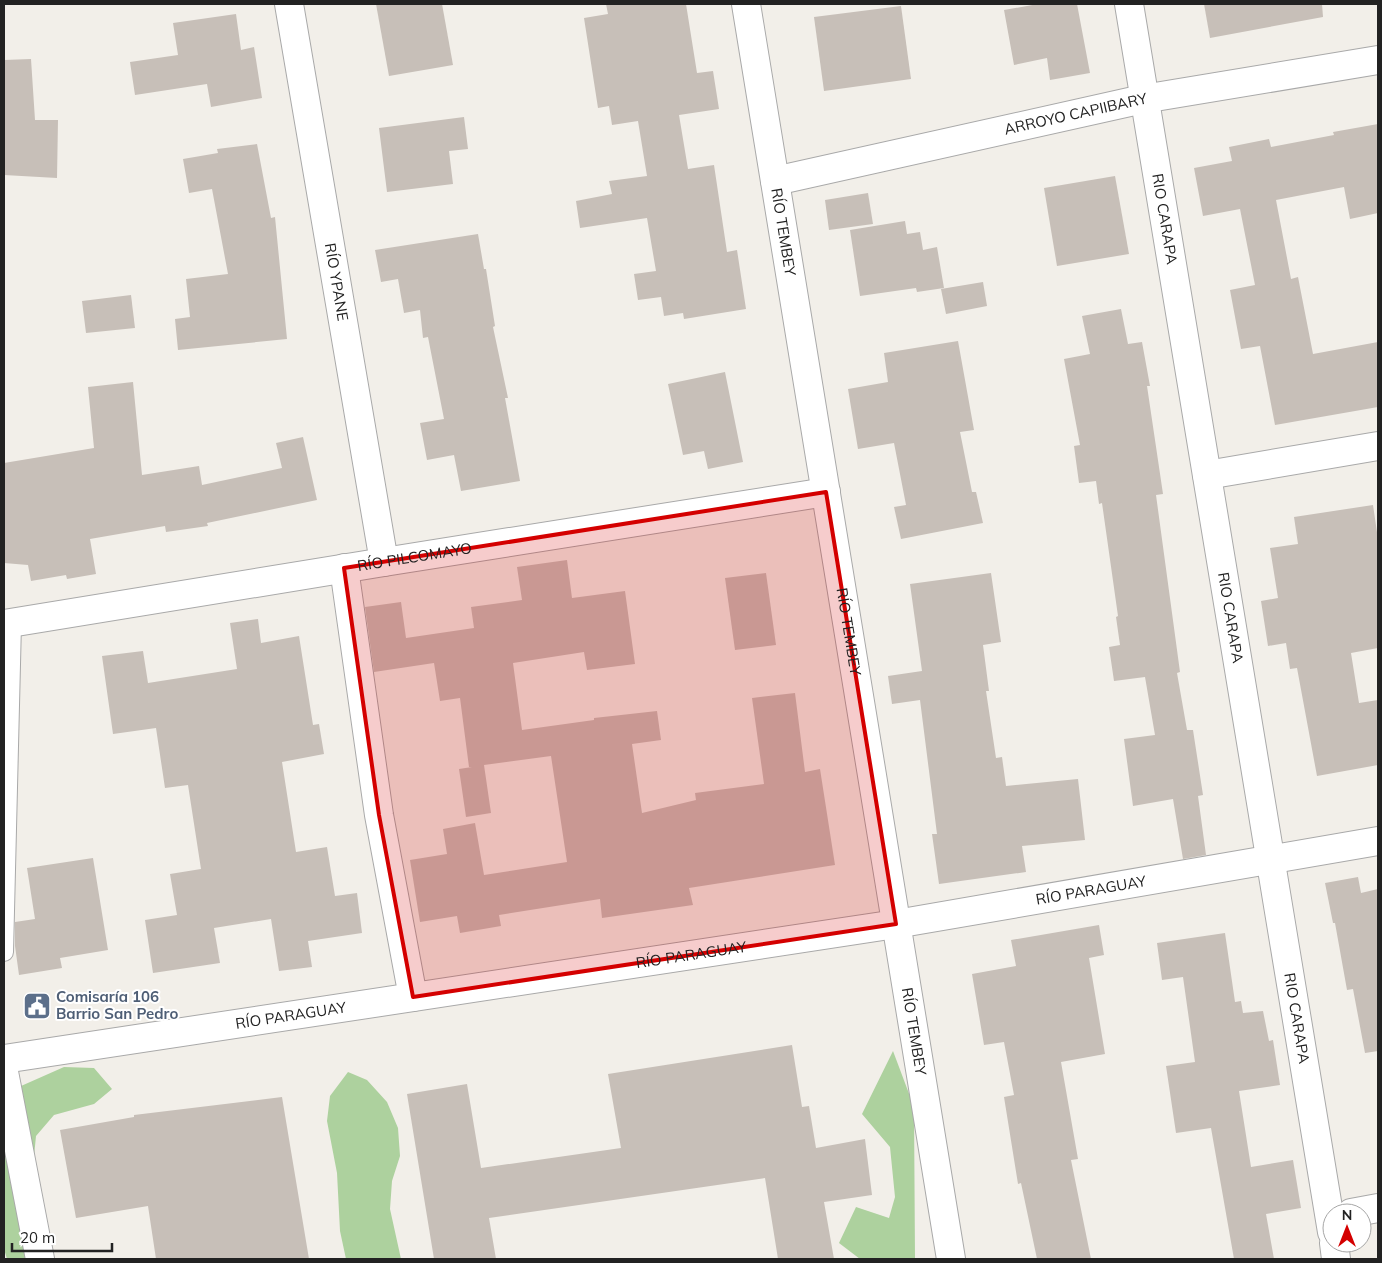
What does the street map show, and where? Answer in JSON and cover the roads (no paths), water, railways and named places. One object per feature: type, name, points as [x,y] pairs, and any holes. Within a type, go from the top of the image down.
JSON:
[{"type":"street","name":"RÍO YPANE","points":[[289,4],[384,562]]},
{"type":"street","name":"RÍO TEMBEY","points":[[746,4],[951,1259]]},
{"type":"street","name":"RIO CARAPA","points":[[1128,4],[1271,860],[1333,1203]]},
{"type":"street","name":"ARROYO CAPIIBARY","points":[[775,181],[1144,99],[1378,60]]},
{"type":"street","points":[[1207,475],[1378,446]]},
{"type":"street","name":"RÍO PILCOMAYO","points":[[8,624],[344,568],[826,492]]},
{"type":"street","points":[[344,568],[379,815],[413,997]]},
{"type":"street","name":"RÍO PARAGUAY","points":[[4,1059],[896,924],[1378,842]]},
{"type":"street","points":[[4,1072],[40,1259]]},
{"type":"lane","points":[[4,952],[8,624]]},
{"type":"place","name":"Comisaría 106 Barrio San Pedro","points":[[37,1006]]}]
